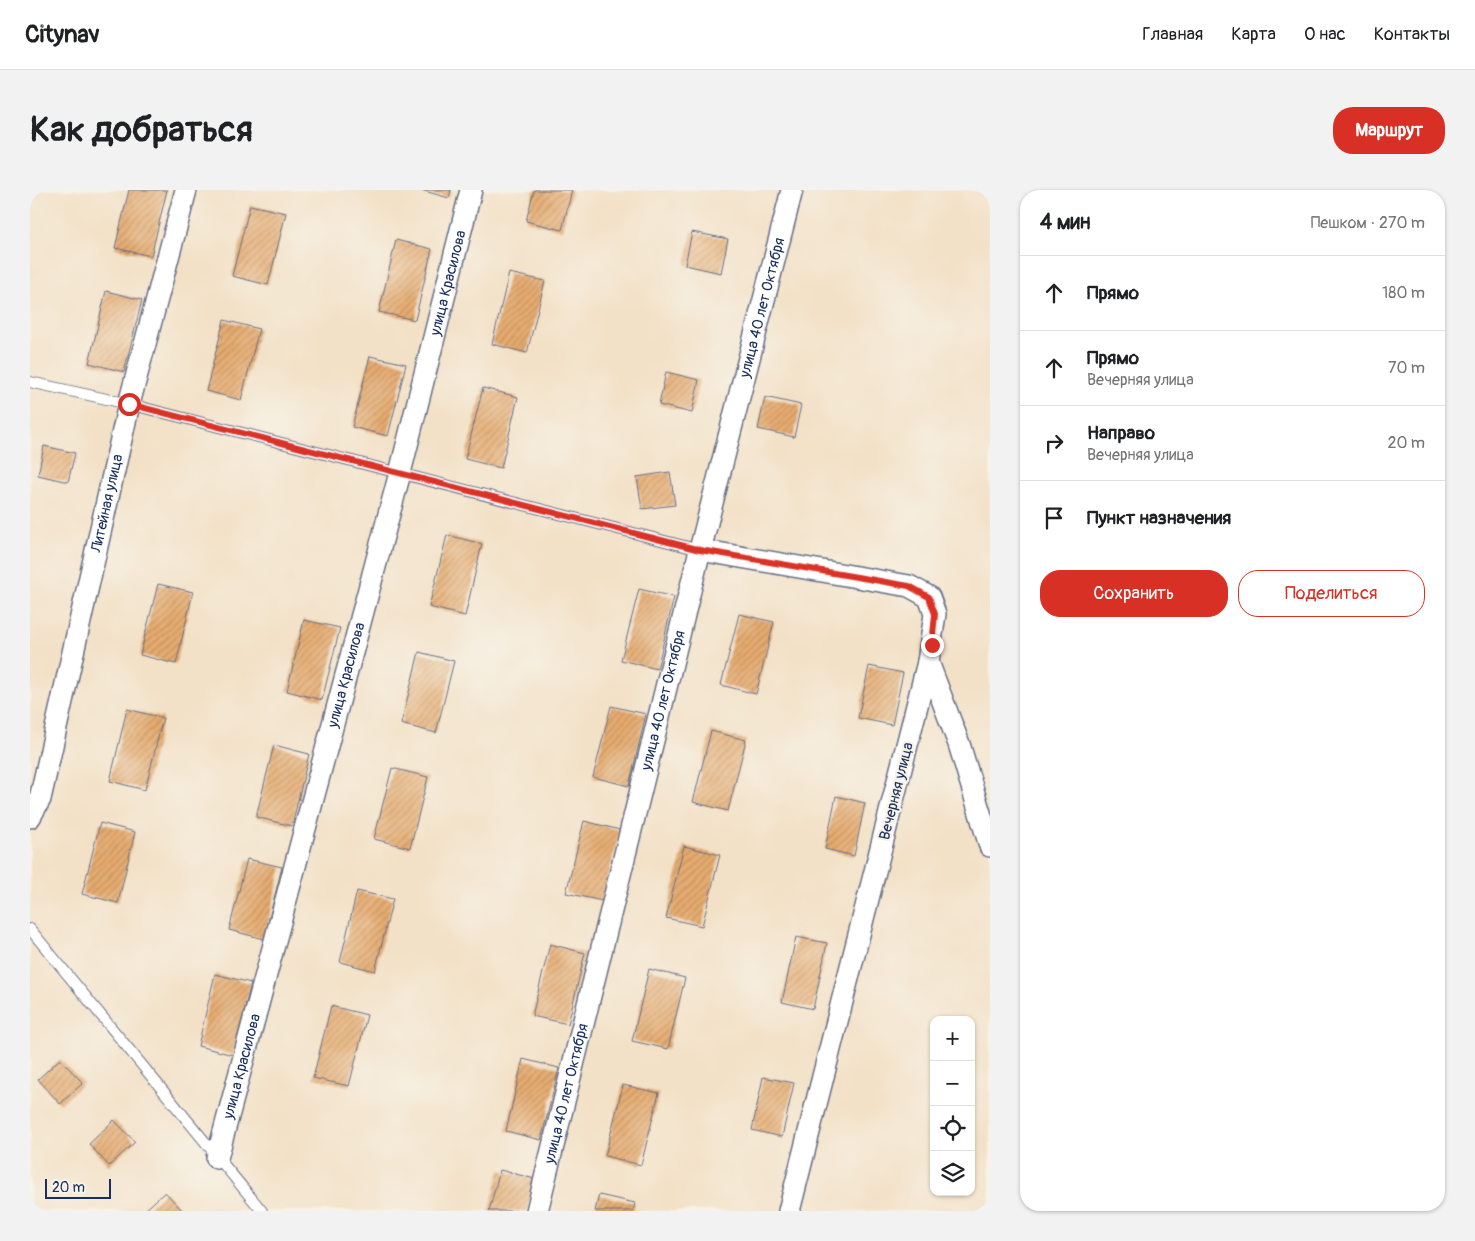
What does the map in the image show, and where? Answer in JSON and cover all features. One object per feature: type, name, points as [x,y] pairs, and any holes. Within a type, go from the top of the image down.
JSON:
[{"type":"street","name":"Литейная улица","points":[[30,817],[40,799],[129,404],[186,190]]},
{"type":"street","name":"улица Красилова","points":[[217,1158],[400,473],[471,190]]},
{"type":"street","name":"улица 40 лет Октября","points":[[537,1211],[700,550],[792,190]]},
{"type":"street","name":"Вечерняя улица","points":[[700,550],[909,586],[929,597],[935,614],[928,662],[789,1211]]},
{"type":"street","points":[[928,662],[959,744],[990,846]]},
{"type":"lane","points":[[30,382],[129,404],[700,550]]},
{"type":"lane","points":[[30,929],[262,1211]]},
{"type":"building","points":[[129,190],[167,190],[151,256],[115,248]]},
{"type":"building","points":[[421,190],[451,190],[449,198]]},
{"type":"building","points":[[534,190],[572,190],[562,230],[526,221]]},
{"type":"building","points":[[250,205],[286,213],[268,285],[232,276]]},
{"type":"building","points":[[692,232],[728,239],[721,273],[685,265]]},
{"type":"building","points":[[396,240],[432,249],[415,320],[379,312]]},
{"type":"building","points":[[509,273],[545,281],[527,353],[492,344]]},
{"type":"building","points":[[106,291],[142,300],[124,372],[89,363]]},
{"type":"building","points":[[224,320],[259,329],[241,400],[206,391]]},
{"type":"building","points":[[370,356],[406,364],[388,436],[352,427]]},
{"type":"building","points":[[666,372],[699,380],[692,413],[659,405]]},
{"type":"building","points":[[483,388],[518,397],[501,468],[465,459]]},
{"type":"building","points":[[765,397],[801,405],[794,437],[758,429]]},
{"type":"building","points":[[44,446],[75,453],[68,482],[38,475]]},
{"type":"building","points":[[670,472],[675,505],[642,509],[637,477]]},
{"type":"building","points":[[447,535],[482,544],[465,616],[429,607]]},
{"type":"building","points":[[158,584],[193,592],[176,664],[140,655]]},
{"type":"building","points":[[639,589],[674,597],[657,669],[621,660]]},
{"type":"building","points":[[739,614],[774,622],[756,694],[721,685]]},
{"type":"building","points":[[304,620],[340,628],[322,700],[287,691]]},
{"type":"building","points":[[419,652],[454,661],[436,733],[401,724]]},
{"type":"building","points":[[869,666],[903,673],[892,725],[858,718]]},
{"type":"building","points":[[611,706],[646,714],[629,786],[593,777]]},
{"type":"building","points":[[127,709],[163,718],[145,790],[110,781]]},
{"type":"building","points":[[711,731],[746,740],[728,811],[693,802]]},
{"type":"building","points":[[274,745],[309,754],[292,826],[256,817]]},
{"type":"building","points":[[392,768],[428,777],[410,848],[374,839]]},
{"type":"building","points":[[836,796],[865,803],[854,856],[825,849]]},
{"type":"building","points":[[584,821],[620,830],[602,901],[566,893]]},
{"type":"building","points":[[100,823],[135,832],[118,903],[82,894]]},
{"type":"building","points":[[684,846],[720,855],[702,926],[666,918]]},
{"type":"building","points":[[247,859],[282,867],[264,939],[229,930]]},
{"type":"building","points":[[357,891],[393,899],[375,971],[340,962]]},
{"type":"building","points":[[796,937],[827,943],[813,1009],[782,1002]]},
{"type":"building","points":[[550,944],[585,953],[568,1024],[532,1016]]},
{"type":"building","points":[[649,969],[685,978],[668,1049],[632,1041]]},
{"type":"building","points":[[215,974],[251,983],[233,1055],[198,1046]]},
{"type":"building","points":[[331,1006],[367,1015],[349,1086],[313,1078]]},
{"type":"building","points":[[60,1059],[83,1083],[60,1104],[38,1079]]},
{"type":"building","points":[[523,1059],[559,1068],[541,1140],[506,1131]]},
{"type":"building","points":[[763,1077],[794,1083],[782,1137],[752,1130]]},
{"type":"building","points":[[623,1085],[659,1093],[641,1165],[605,1156]]},
{"type":"building","points":[[114,1120],[135,1142],[109,1166],[89,1144]]},
{"type":"building","points":[[500,1170],[535,1179],[527,1211],[489,1211]]},
{"type":"building","points":[[165,1192],[183,1211],[144,1211]]},
{"type":"building","points":[[599,1195],[635,1203],[633,1211],[595,1211]]},
{"type":"route","points":[[129,404],[700,550],[909,586],[929,597],[935,614],[932,645]]}]
